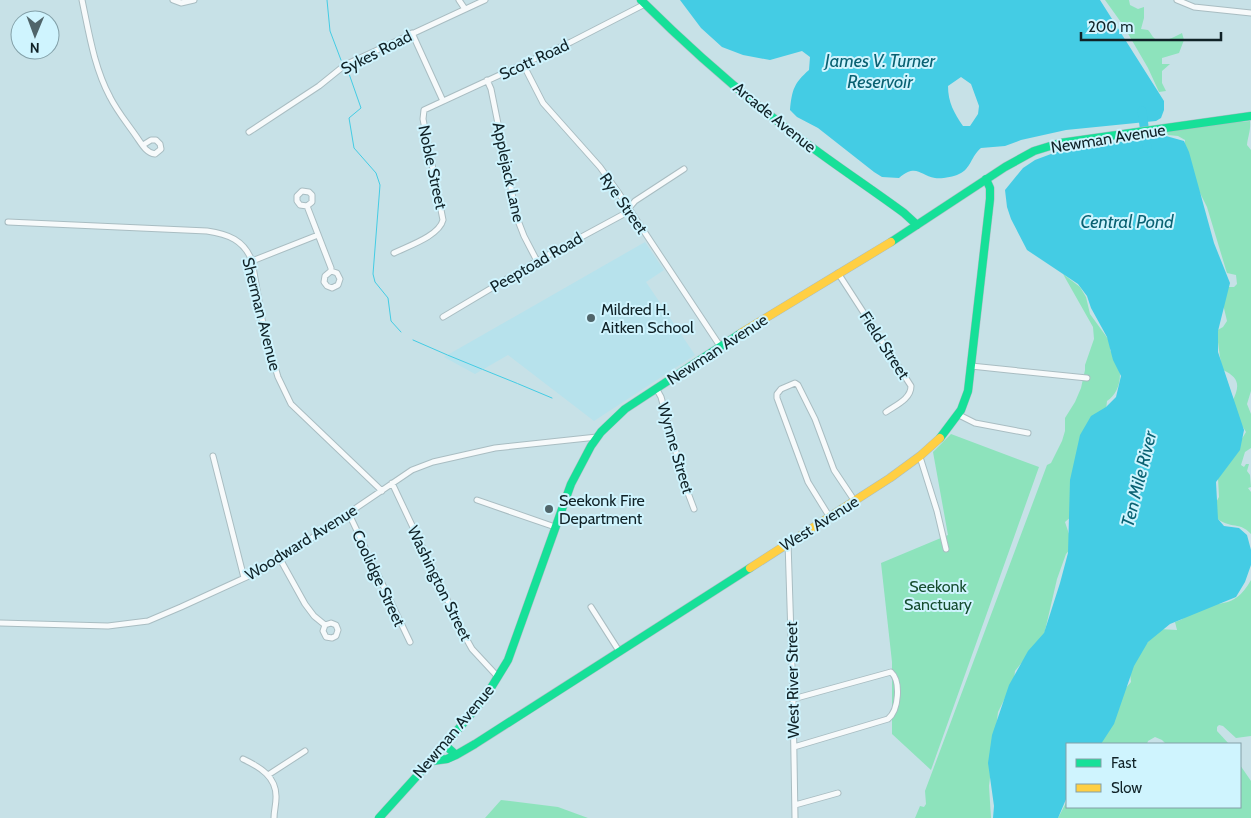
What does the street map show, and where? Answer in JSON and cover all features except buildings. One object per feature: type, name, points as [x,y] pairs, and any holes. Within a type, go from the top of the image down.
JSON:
[{"type":"main road","name":"Arcade Avenue","points":[[643,2],[759,106],[801,139],[896,207],[917,225]]},
{"type":"main road","name":"Newman Avenue","points":[[379,818],[426,764],[432,761],[486,696],[498,677],[508,660],[571,484],[590,446],[625,409],[720,346],[917,225],[986,179],[1028,154],[1060,143],[1251,116]]},
{"type":"main road","name":"West Avenue","points":[[432,761],[447,759],[467,749],[920,457],[937,442],[958,415],[969,392],[990,199],[990,188],[986,179]]},
{"type":"main road","points":[[448,742],[467,749]]},
{"type":"main road","points":[[448,742],[456,755]]},
{"type":"street","points":[[82,0],[96,60],[105,87],[114,105],[143,145]]},
{"type":"street","points":[[173,0],[183,3],[194,0]]},
{"type":"street","points":[[459,0],[465,9]]},
{"type":"street","name":"Sykes Road","points":[[249,132],[319,86],[345,65],[485,0]]},
{"type":"street","points":[[1177,0],[1194,7],[1251,13]]},
{"type":"street","name":"Scott Road","points":[[423,113],[428,108],[571,42],[643,2]]},
{"type":"street","points":[[412,33],[443,101]]},
{"type":"street","name":"Rye Street","points":[[523,64],[543,103],[600,167],[720,346]]},
{"type":"street","name":"Applejack Lane","points":[[487,80],[491,89],[517,218],[537,261]]},
{"type":"street","name":"Noble Street","points":[[394,253],[433,234],[442,226],[443,220],[423,113]]},
{"type":"street","name":"Peeptoad Road","points":[[443,317],[537,261],[624,214],[635,201],[684,169]]},
{"type":"street","points":[[307,206],[331,271]]},
{"type":"street","name":"Sherman Avenue","points":[[8,222],[139,227],[223,234],[241,244],[252,261],[264,330],[278,377],[291,404],[305,420],[382,490]]},
{"type":"street","points":[[252,261],[318,235]]},
{"type":"street","name":"Field Street","points":[[838,273],[911,386],[907,397],[886,412]]},
{"type":"street","points":[[971,366],[1087,378]]},
{"type":"street","points":[[829,516],[808,482],[789,434],[777,394],[781,388],[798,385],[815,419],[834,470],[854,500]]},
{"type":"street","name":"Wynne Street","points":[[656,388],[661,397],[694,509]]},
{"type":"street","points":[[958,415],[975,423],[1028,434]]},
{"type":"street","name":"Woodward Avenue","points":[[0,623],[88,626],[133,624],[148,621],[182,608],[280,559],[412,470],[433,462],[472,453],[530,443],[597,437]]},
{"type":"street","points":[[214,456],[244,578]]},
{"type":"street","points":[[920,457],[937,511],[946,549]]},
{"type":"street","name":"Washington Street","points":[[392,484],[462,631],[472,649],[498,677]]},
{"type":"street","points":[[477,500],[555,527]]},
{"type":"street","name":"Coolidge Street","points":[[349,514],[410,642]]},
{"type":"street","name":"West River Street","points":[[788,542],[794,699],[795,818]]},
{"type":"street","points":[[280,559],[304,604],[325,625]]},
{"type":"street","points":[[591,607],[619,651]]},
{"type":"street","points":[[794,699],[891,672],[894,673],[896,680],[896,702],[892,716],[882,721],[794,747]]},
{"type":"street","points":[[268,774],[305,750]]},
{"type":"street","points":[[243,759],[268,774],[276,792],[274,818]]},
{"type":"street","points":[[795,805],[838,793]]},
{"type":"shaded area","name":"Mildred H. Aitken School","points":[[645,242],[664,270],[646,282],[695,355],[594,421],[508,355],[475,374],[444,357]]},
{"type":"green space","points":[[1105,0],[1129,0],[1130,5],[1138,9],[1144,7],[1141,29],[1148,30],[1156,40],[1167,40],[1182,33],[1184,40],[1179,53],[1162,58],[1162,64],[1170,64],[1162,71],[1162,83],[1166,91],[1159,92],[1148,68],[1123,25]]},
{"type":"green space","points":[[1242,115],[1240,122],[1250,121],[1247,145],[1251,150],[1251,391],[1247,404],[1251,414],[1251,448],[1245,452],[1241,465],[1244,467],[1246,464],[1249,464],[1247,471],[1250,475],[1251,487],[1248,488],[1251,492],[1251,534],[1242,527],[1223,522],[1213,514],[1214,506],[1219,497],[1218,478],[1246,432],[1236,416],[1232,402],[1237,383],[1233,376],[1223,370],[1216,331],[1223,327],[1227,321],[1223,304],[1228,287],[1234,287],[1237,284],[1236,275],[1227,273],[1207,207],[1197,187],[1185,147],[1185,140],[1178,136],[1168,135],[1166,129]]},
{"type":"green space","points":[[1063,274],[1080,287],[1086,297],[1090,314],[1111,343],[1110,350],[1119,365],[1119,383],[1115,393],[1107,401],[1106,410],[1073,515],[1065,522],[1073,546],[1066,554],[1057,579],[1044,635],[1015,671],[1014,680],[998,712],[989,786],[991,818],[915,818],[920,806],[924,807],[926,804],[925,791],[1047,465],[1051,463],[1062,441],[1065,431],[1065,418],[1081,388],[1085,365],[1094,339],[1093,327]]},
{"type":"green space","name":"Seekonk Sanctuary","points":[[951,434],[1039,467],[931,770],[892,734],[892,662],[881,563],[948,535],[933,452]]},
{"type":"green space","points":[[1251,580],[1251,736],[1236,738],[1223,726],[1219,725],[1217,731],[1228,743],[1165,743],[1155,737],[1147,743],[1099,743],[1125,689],[1131,682],[1129,664],[1159,629],[1177,630],[1175,622],[1191,612],[1210,605],[1231,601],[1244,590]]},
{"type":"green space","points":[[1241,766],[1251,781],[1251,818],[1058,818],[1066,803],[1066,808],[1241,808]]},
{"type":"green space","points":[[501,800],[558,807],[588,818],[485,818]]},
{"type":"water","name":"James V. Turner Reservoir","points":[[680,0],[1100,0],[1164,101],[1164,110],[1161,118],[1156,121],[1066,130],[1021,140],[1005,146],[981,148],[963,172],[950,177],[935,178],[910,171],[899,178],[882,177],[818,128],[797,117],[790,110],[795,87],[809,70],[810,57],[802,51],[770,60],[743,55],[722,47],[701,28]],"holes":[[[961,77],[971,84],[979,106],[978,114],[970,126],[963,126],[952,107],[948,86]]]},
{"type":"water","name":"Central Pond","points":[[1166,136],[1184,141],[1189,152],[1214,243],[1230,283],[1218,331],[1218,352],[1244,430],[1240,450],[1216,482],[1218,519],[1224,526],[1239,528],[1247,535],[1251,550],[1251,565],[1245,582],[1236,597],[1170,624],[1148,642],[1134,666],[1114,724],[1102,743],[1066,743],[1066,799],[1058,818],[993,818],[994,806],[988,763],[992,735],[1009,685],[1028,651],[1044,633],[1060,583],[1068,553],[1070,480],[1080,435],[1091,416],[1106,407],[1116,397],[1121,376],[1113,360],[1107,337],[1091,308],[1087,296],[1078,284],[1027,250],[1011,219],[1005,190],[1023,168],[1035,160],[1059,151],[1106,143],[1133,141],[1146,137]]},
{"type":"waterway","points":[[327,0],[330,31],[341,60]]},
{"type":"waterway","points":[[347,68],[361,108],[349,118],[354,148],[376,173],[380,185],[373,274],[375,282],[388,298],[391,321],[401,332]]},
{"type":"waterway","name":"Ten Mile River","points":[[1142,111],[1147,148]]},
{"type":"waterway","points":[[413,340],[552,398]]},
{"type":"traffic: fast","points":[[641,0],[679,37],[739,90],[814,149],[904,213],[917,225]]},
{"type":"traffic: fast","points":[[891,242],[1005,167],[1034,151],[1060,143],[1251,116]]},
{"type":"traffic: fast","points":[[940,438],[961,410],[968,391],[990,199],[990,188],[986,179]]},
{"type":"traffic: fast","points":[[379,818],[486,696],[508,660],[571,484],[591,446],[601,432],[625,409],[741,333]]},
{"type":"traffic: fast","points":[[445,745],[456,755],[475,744],[750,568]]},
{"type":"traffic: fast","points":[[432,761],[447,759],[456,755]]},
{"type":"traffic: slow","points":[[741,333],[891,242]]},
{"type":"traffic: slow","points":[[750,568],[890,478],[920,456],[940,438]]},
{"type":"place","name":"Mildred H. Aitken School","points":[[591,318]]},
{"type":"place","name":"Seekonk Fire Department","points":[[549,509]]}]
